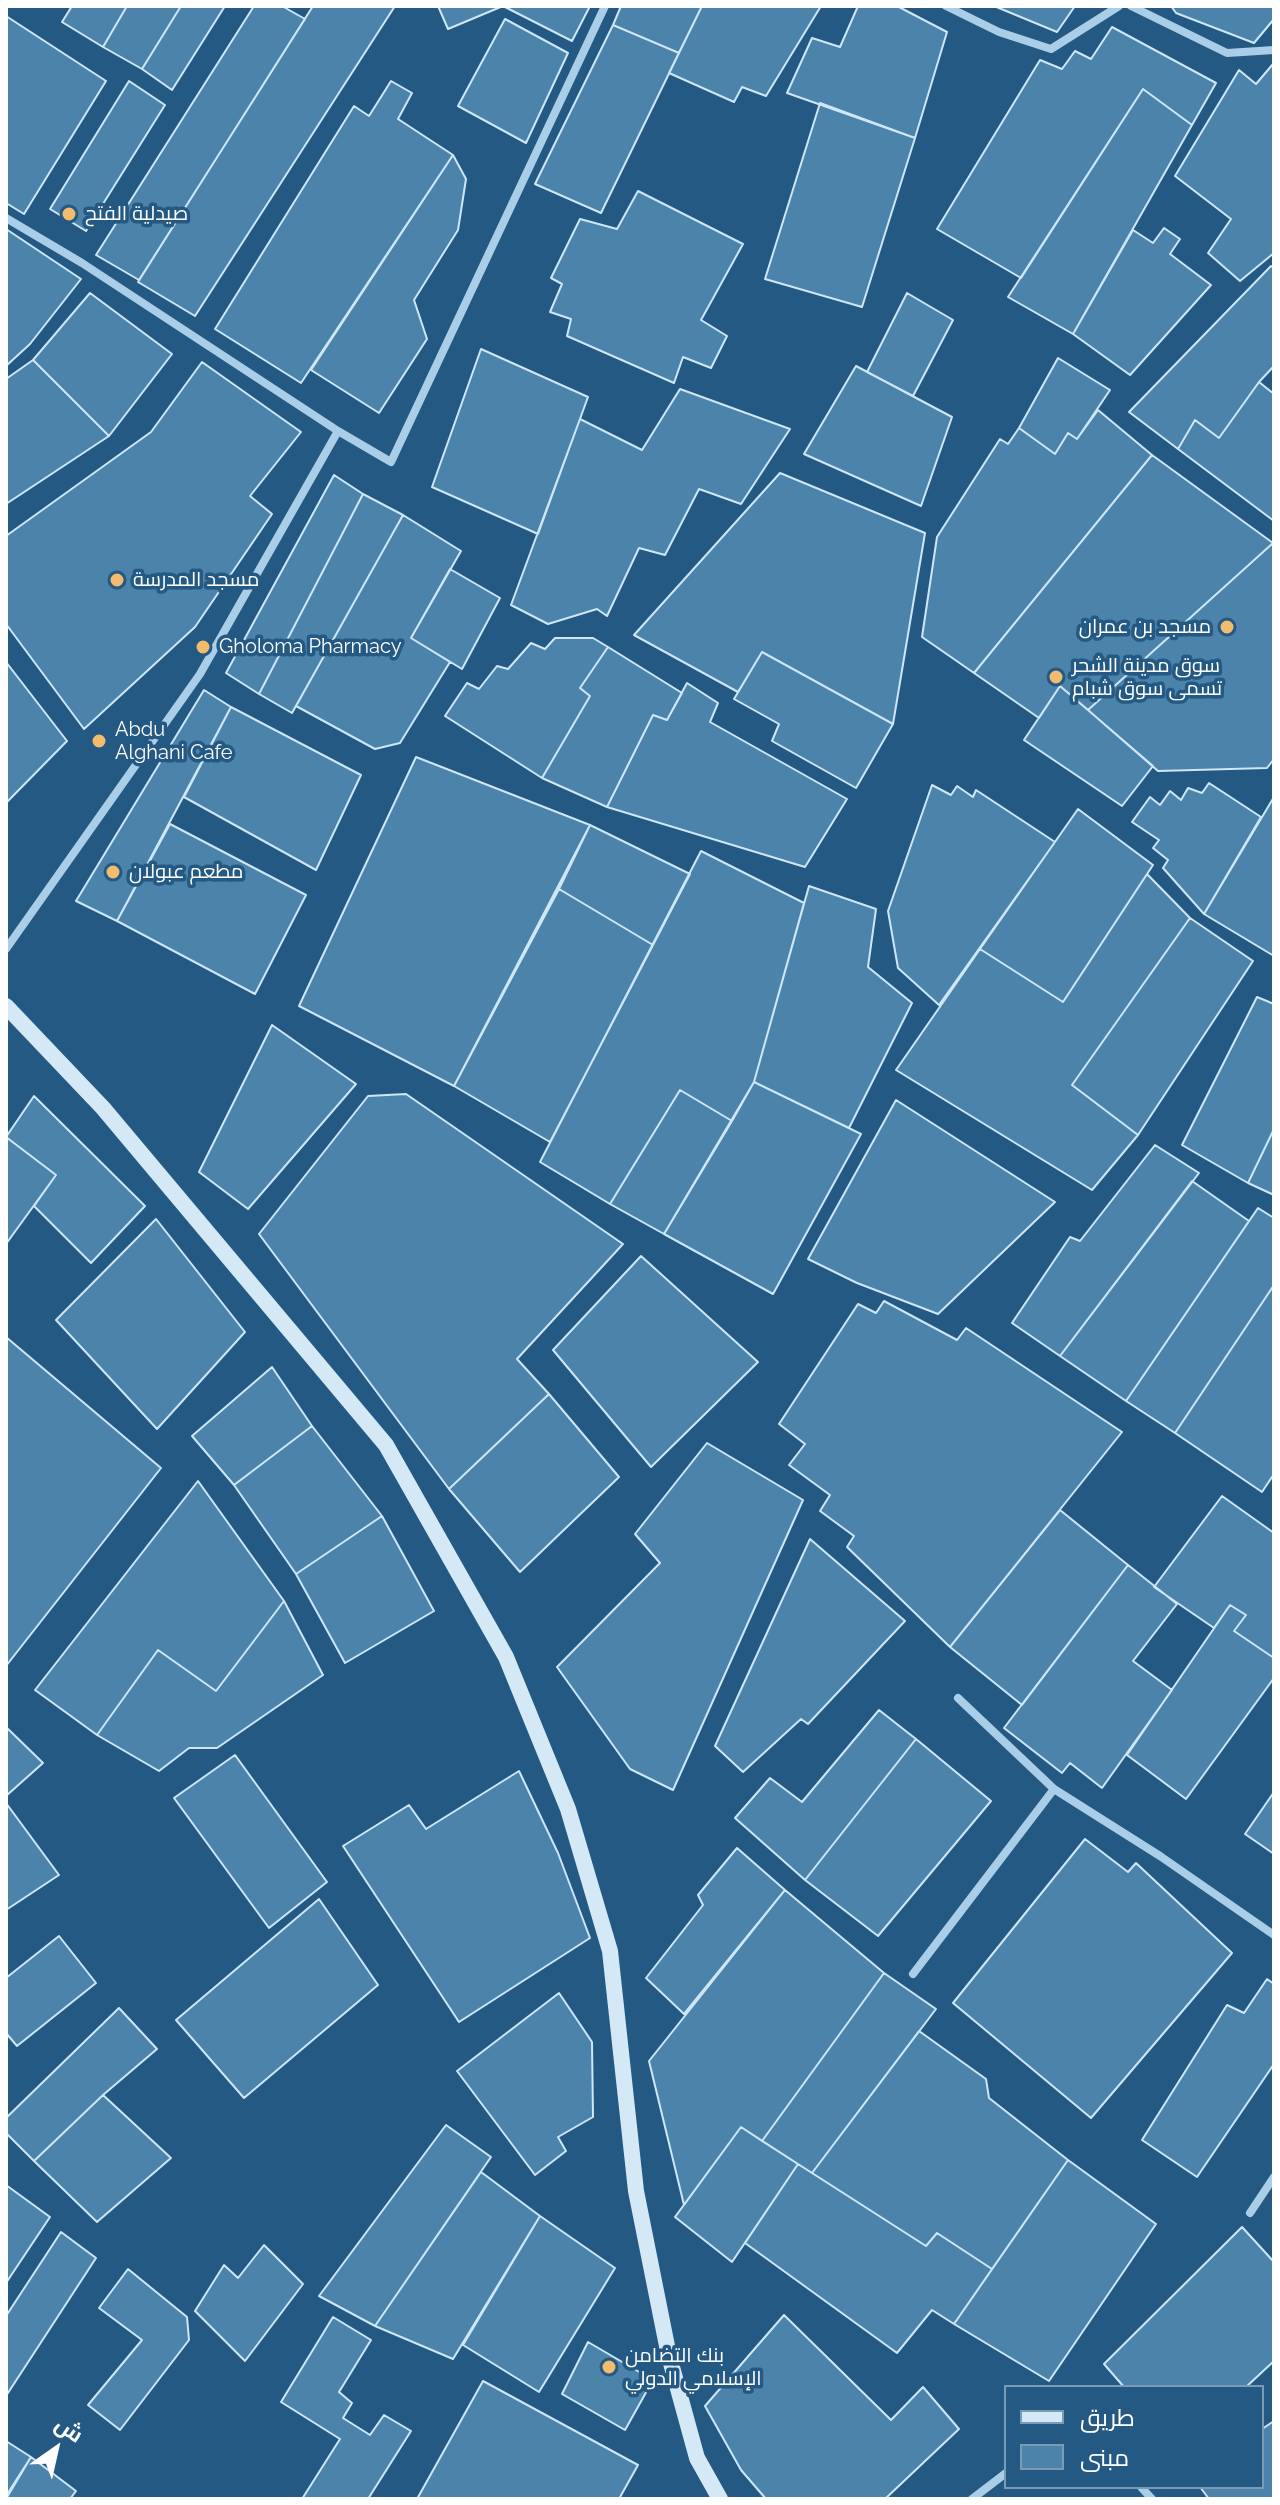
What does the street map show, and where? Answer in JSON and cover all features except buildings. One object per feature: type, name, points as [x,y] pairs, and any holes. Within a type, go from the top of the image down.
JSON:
[{"type":"main road","points":[[6,1006],[103,1108],[386,1445],[506,1657],[568,1809],[610,1951],[639,2206],[669,2356],[697,2458],[720,2499]]},
{"type":"street","points":[[6,218],[391,462],[605,6]]},
{"type":"street","points":[[946,6],[999,32],[1051,49],[1119,6]]},
{"type":"street","points":[[1131,6],[1227,53],[1274,50]]},
{"type":"street","points":[[6,949],[200,674],[338,431]]},
{"type":"street","points":[[958,1698],[1054,1789],[1160,1856],[1274,1935]]},
{"type":"street","points":[[913,1974],[1054,1789]]},
{"type":"street","points":[[1250,2213],[1274,2177]]},
{"type":"street","points":[[972,2499],[1004,2475]]},
{"type":"place","name":"صيدلية الفتح","points":[[69,214]]},
{"type":"place","name":"مسجد المدرسة","points":[[117,580]]},
{"type":"place","name":"مسجد بن عمران","points":[[1227,627]]},
{"type":"place","name":"Gholoma Pharmacy","points":[[203,647]]},
{"type":"place","name":"سوق مدينة الشحر تسمى سوق شبام","points":[[1056,677]]},
{"type":"place","name":"Abdu Alghani Cafe","points":[[99,741]]},
{"type":"place","name":"مطعم عبولان","points":[[113,872]]},
{"type":"place","name":"بنك التضامن الإسلامي الدولي","points":[[609,2367]]}]
